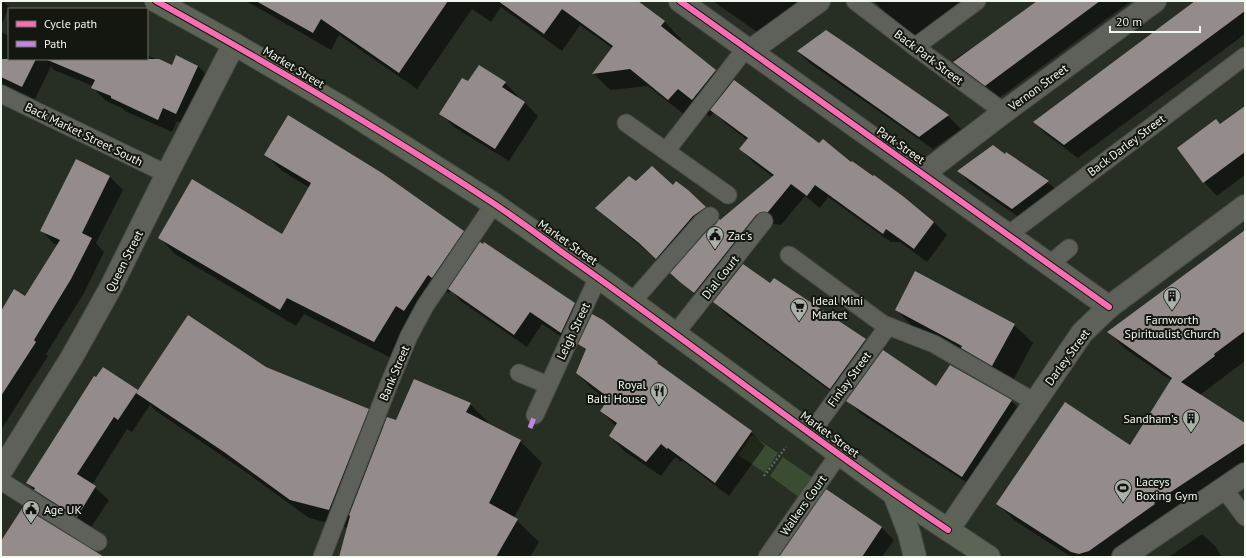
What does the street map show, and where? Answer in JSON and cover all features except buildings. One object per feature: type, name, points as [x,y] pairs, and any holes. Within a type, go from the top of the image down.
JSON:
[{"type":"main road","name":"Market Street","points":[[156,1],[234,44],[343,108],[494,204],[598,277],[894,494],[989,557]]},
{"type":"street","name":"Park Street","points":[[680,1],[1109,307]]},
{"type":"street","points":[[748,50],[819,1]]},
{"type":"street","name":"Vernon Street","points":[[923,174],[1004,112],[1155,1]]},
{"type":"street","name":"Queen Street","points":[[1,471],[72,357],[111,287],[234,44]]},
{"type":"street","name":"Darley Street","points":[[948,530],[1082,333],[1109,307],[1245,206]]},
{"type":"street","points":[[1123,557],[1245,474]]},
{"type":"street","points":[[894,494],[909,533],[915,557]]},
{"type":"lane","name":"Back Park Street","points":[[855,1],[1004,112]]},
{"type":"lane","points":[[915,47],[977,1]]},
{"type":"lane","points":[[666,151],[748,50]]},
{"type":"lane","name":"Back Darley Street","points":[[1008,235],[1245,56]]},
{"type":"lane","name":"Back Market Street South","points":[[1,94],[167,174]]},
{"type":"lane","points":[[626,122],[728,195]]},
{"type":"lane","name":"Bank Street","points":[[322,557],[409,336],[425,306],[494,204]]},
{"type":"lane","points":[[632,302],[701,223],[710,216]]},
{"type":"lane","name":"Dial Court","points":[[675,334],[764,221]]},
{"type":"lane","points":[[1050,264],[1069,248]]},
{"type":"lane","points":[[789,255],[883,324],[934,344],[1035,402]]},
{"type":"lane","name":"Leigh Street","points":[[535,415],[598,277]]},
{"type":"lane","name":"Finlay Street","points":[[810,433],[888,326]]},
{"type":"lane","points":[[519,373],[548,385]]},
{"type":"lane","name":"Walkers Court","points":[[766,557],[839,454]]},
{"type":"lane","points":[[1,482],[98,542]]},
{"type":"lane","points":[[1224,489],[1245,517]]},
{"type":"path","points":[[764,476],[781,453]]},
{"type":"green space","points":[[752,435],[778,453],[765,473],[738,455]]},
{"type":"green space","points":[[783,457],[813,478],[800,498],[770,476]]},
{"type":"marked path","points":[[530,428],[535,415]]},
{"type":"cycle path","points":[[156,1],[327,99],[411,150],[520,221],[851,463],[948,530]]},
{"type":"cycle path","points":[[680,1],[1109,307]]},
{"type":"place","name":"Zac's","points":[[715,250]]},
{"type":"place","name":"Farnworth Spiritualist Church","points":[[1172,311]]},
{"type":"place","name":"Ideal Mini Market","points":[[799,322]]},
{"type":"place","name":"Royal Balti House","points":[[659,406]]},
{"type":"place","name":"Sandham's","points":[[1191,433]]},
{"type":"place","name":"Laceys Boxing Gym","points":[[1123,503]]},
{"type":"place","name":"Age UK","points":[[31,524]]}]
